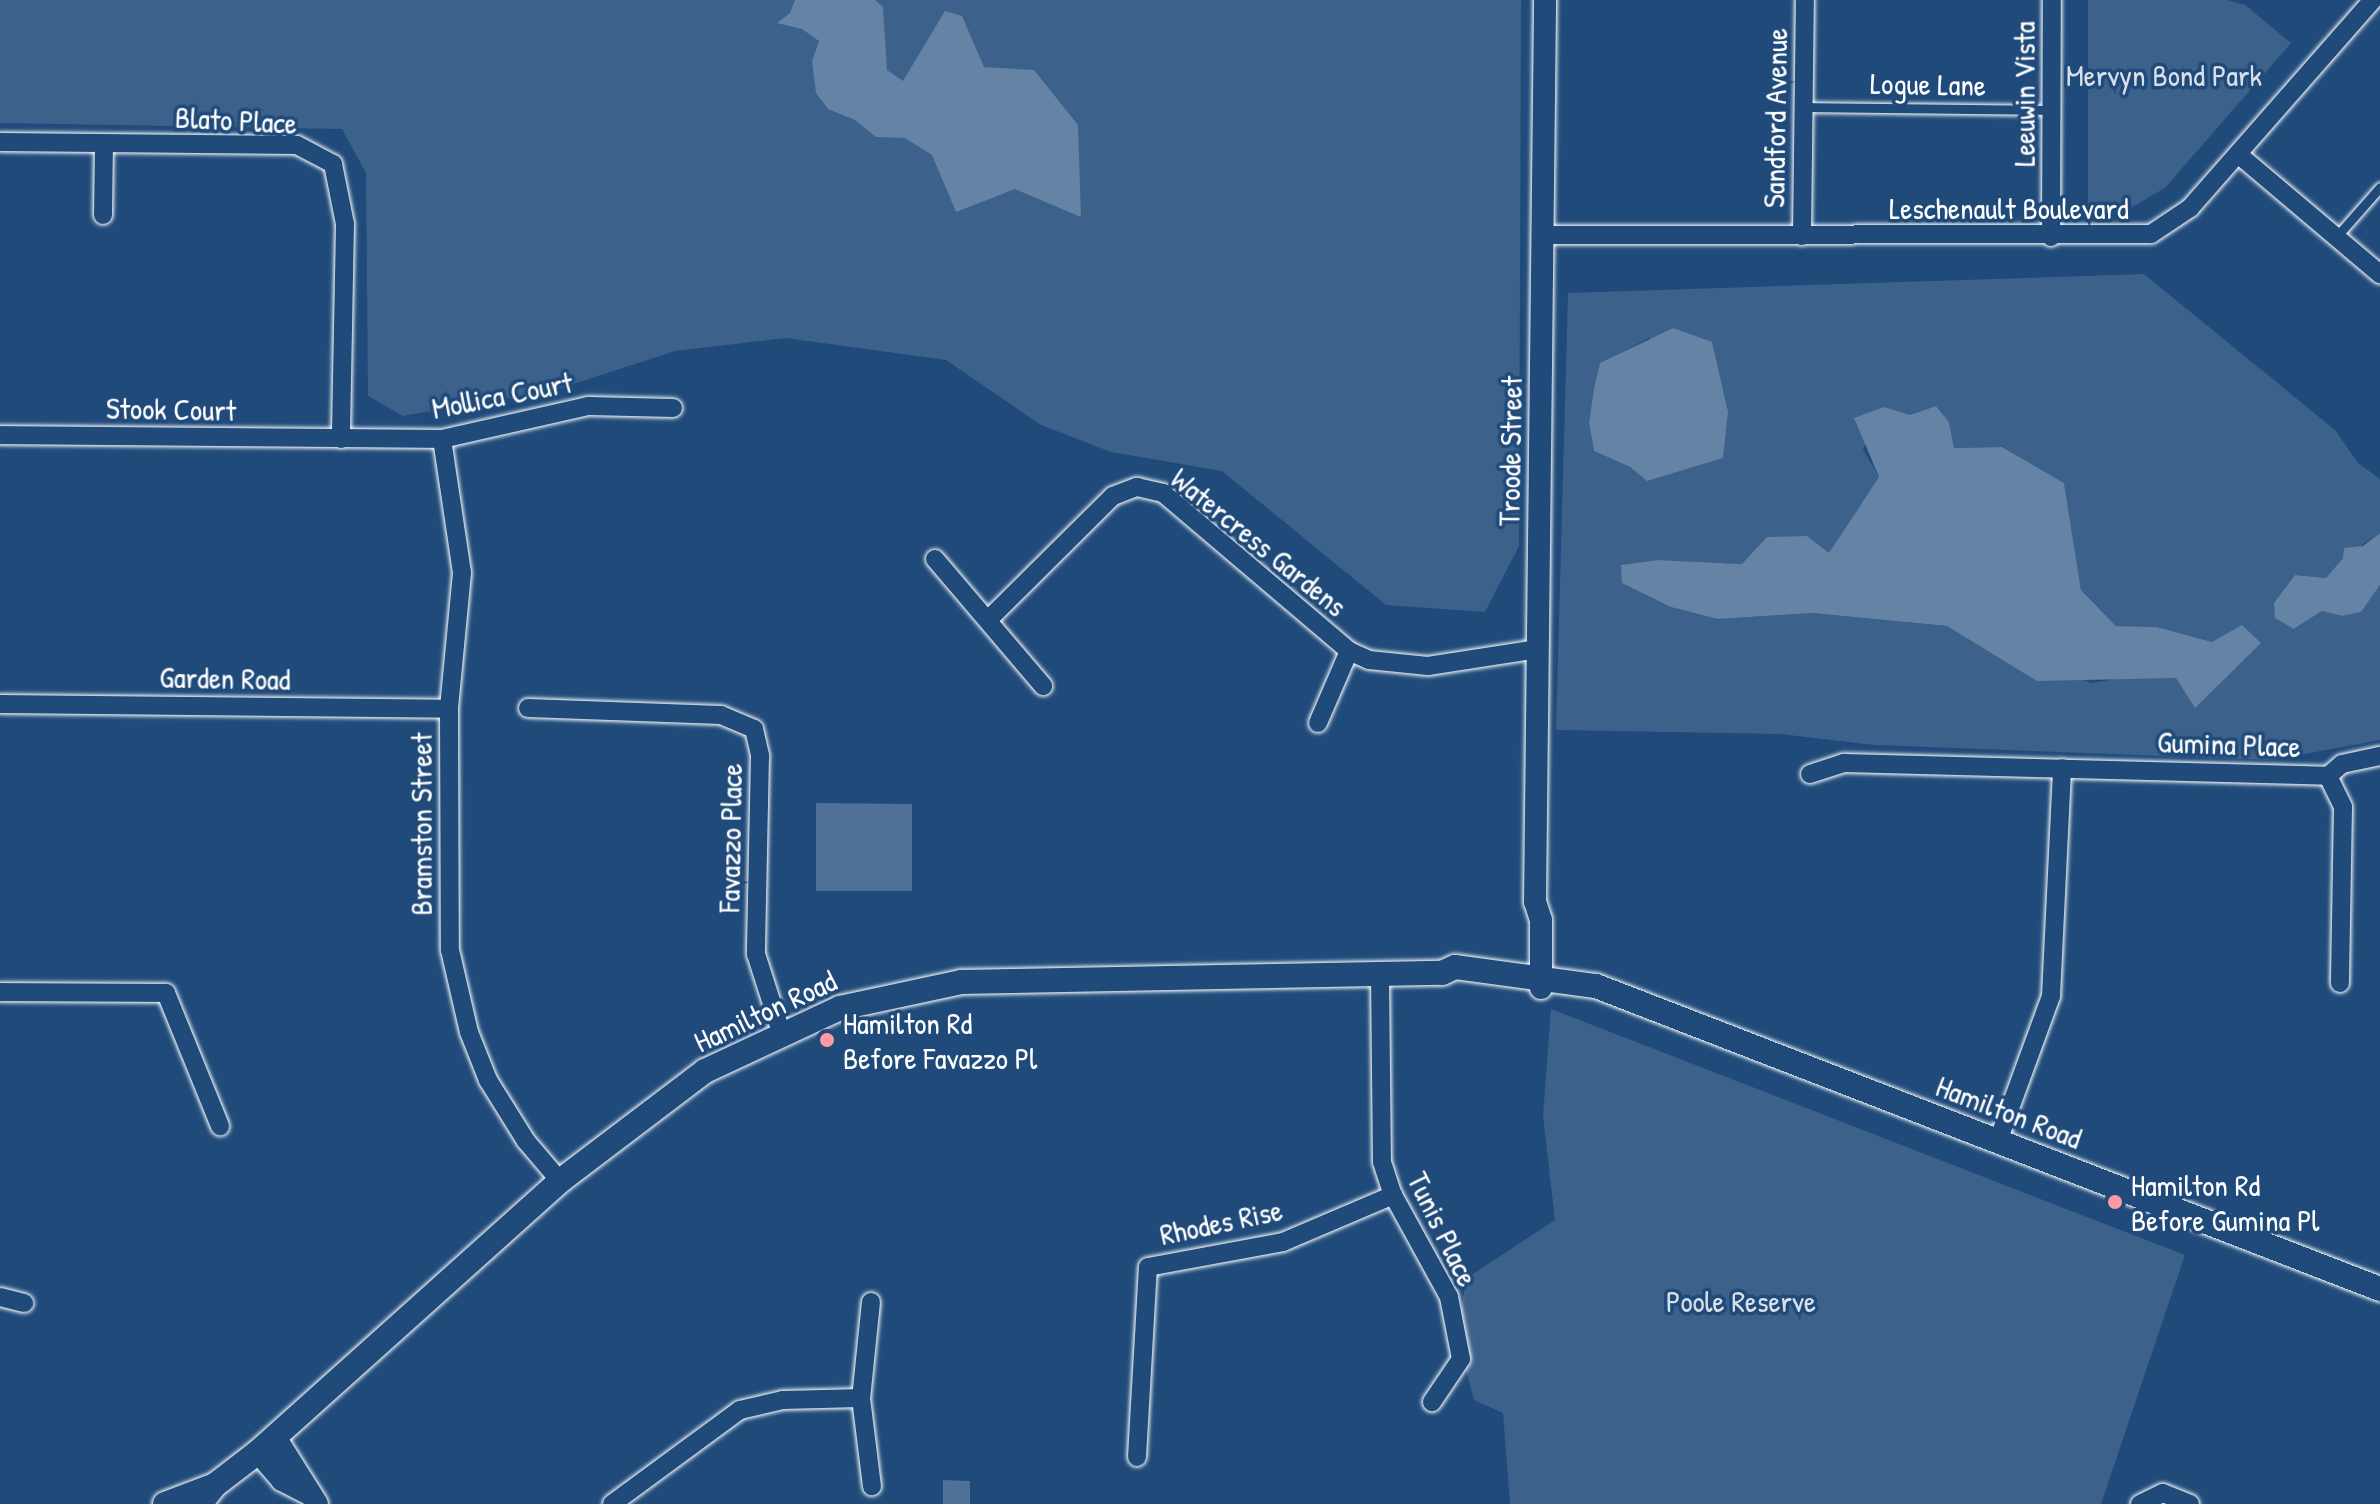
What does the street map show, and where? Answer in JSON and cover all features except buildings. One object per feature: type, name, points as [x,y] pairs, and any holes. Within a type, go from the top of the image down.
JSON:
[{"type":"main road","name":"Hamilton Road","points":[[165,1504],[207,1494],[267,1445],[560,1181],[705,1071],[781,1032],[882,996],[961,982],[1442,973],[1455,982],[1533,980],[1592,997],[1614,995],[2380,1289]]},
{"type":"street","name":"Troode Street","points":[[1533,980],[1527,921],[1535,902],[1545,0]]},
{"type":"street","name":"Sandford Avenue","points":[[1802,236],[1805,0]]},
{"type":"street","name":"Leeuwin Vista","points":[[2051,237],[2052,0]]},
{"type":"street","name":"Leschenault Boulevard","points":[[1542,235],[2133,237],[2165,228],[2239,155],[2373,0]]},
{"type":"street","name":"Blato Place","points":[[0,142],[297,145],[333,164],[345,224],[341,439]]},
{"type":"street","points":[[103,215],[104,144]]},
{"type":"street","points":[[2239,155],[2380,274]]},
{"type":"street","name":"Mollica Court","points":[[341,439],[442,439],[589,406],[673,408]]},
{"type":"street","name":"Stook Court","points":[[0,435],[341,439]]},
{"type":"street","name":"Bramston Street","points":[[442,439],[462,573],[449,709],[450,950],[459,997],[488,1080],[507,1114],[560,1181]]},
{"type":"street","name":"Watercress Gardens","points":[[990,618],[1113,496],[1137,487],[1163,493],[1349,651],[1382,662],[1428,666],[1538,649]]},
{"type":"street","points":[[935,559],[990,618],[1043,686]]},
{"type":"street","points":[[1318,723],[1349,651]]},
{"type":"street","name":"Garden Road","points":[[0,704],[449,709]]},
{"type":"street","name":"Favazzo Place","points":[[528,708],[721,715],[754,729],[760,756],[756,954],[781,1032]]},
{"type":"street","points":[[2328,776],[2342,764],[2380,756]]},
{"type":"street","name":"Gumina Place","points":[[1810,774],[1844,763],[2328,776],[2343,807],[2340,983]]},
{"type":"street","points":[[1998,1141],[2051,996],[2062,768]]},
{"type":"street","name":"Tunis Place","points":[[1380,975],[1379,1133],[1393,1195],[1449,1297],[1461,1359],[1432,1402]]},
{"type":"street","points":[[0,992],[166,993],[220,1126]]},
{"type":"street","name":"Rhodes Rise","points":[[1137,1457],[1148,1267],[1283,1242],[1393,1195]]},
{"type":"street","points":[[0,1297],[24,1303]]},
{"type":"street","points":[[871,1302],[861,1398],[872,1486]]},
{"type":"street","points":[[612,1504],[740,1410],[783,1400],[861,1398]]},
{"type":"street","points":[[267,1445],[282,1480],[313,1499]]},
{"type":"street","points":[[2140,1504],[2163,1493],[2190,1504]]},
{"type":"lane","name":"Logue Lane","points":[[1803,107],[2053,110]]},
{"type":"lane","points":[[2337,236],[2380,187]]},
{"type":"green space","points":[[0,0],[1521,0],[1519,546],[1485,612],[1386,605],[1222,471],[1111,452],[1041,425],[946,360],[786,338],[675,351],[558,389],[403,416],[368,396],[366,173],[342,129],[0,123]]},
{"type":"green space","name":"Mervyn Bond Park","points":[[2088,0],[2227,0],[2245,5],[2291,43],[2165,188],[2125,211],[2088,208]]},
{"type":"green space","points":[[2144,274],[2335,430],[2358,463],[2380,479],[2380,533],[2343,558],[2326,578],[2296,575],[2289,590],[2295,629],[2322,611],[2342,616],[2361,612],[2380,585],[2380,740],[2272,760],[1874,745],[1780,734],[1556,730],[1568,293]],"holes":[[[1649,338],[1648,481],[1630,467],[1594,451],[1589,423],[1600,364]],[[1936,406],[1949,422],[1954,448],[2002,447],[2064,483],[2081,590],[2116,626],[2157,627],[2212,642],[2176,678],[2131,676],[2092,683],[1983,645],[1947,626],[1812,613],[1718,619],[1622,583],[1622,565],[1658,560],[1742,564],[1829,554],[1879,477],[1863,449],[1883,407],[1910,415]]]},
{"type":"green space","name":"Poole Reserve","points":[[1551,1009],[2185,1255],[2101,1504],[1510,1504],[1503,1413],[1474,1400],[1456,1333],[1467,1278],[1555,1220],[1543,1116]]},
{"type":"shaded area","points":[[795,0],[875,0],[883,7],[887,70],[903,81],[945,11],[962,16],[984,67],[1034,70],[1078,125],[1081,217],[1015,189],[956,212],[932,155],[905,138],[876,137],[855,120],[828,109],[816,93],[812,61],[819,41],[802,29],[777,23],[790,13]]},
{"type":"shaded area","points":[[1673,328],[1712,342],[1728,412],[1723,458],[1647,481],[1630,467],[1594,451],[1589,423],[1594,389],[1600,363]]},
{"type":"shaded area","points":[[1936,406],[1949,422],[1954,448],[2002,447],[2064,483],[2081,590],[2116,626],[2157,627],[2212,642],[2242,625],[2261,643],[2195,708],[2176,678],[2037,681],[1947,626],[1812,613],[1718,619],[1671,607],[1622,583],[1621,565],[1658,560],[1742,564],[1767,537],[1807,536],[1829,553],[1879,477],[1854,418],[1884,407],[1910,415]]},
{"type":"shaded area","points":[[2380,533],[2380,585],[2361,612],[2342,616],[2322,611],[2294,629],[2275,618],[2274,603],[2295,575],[2326,578],[2343,558],[2344,548],[2363,546]]},
{"type":"place","name":"Hamilton Rd Before Favazzo Pl","points":[[827,1040]]},
{"type":"place","name":"Hamilton Rd Before Gumina Pl","points":[[2115,1202]]}]
